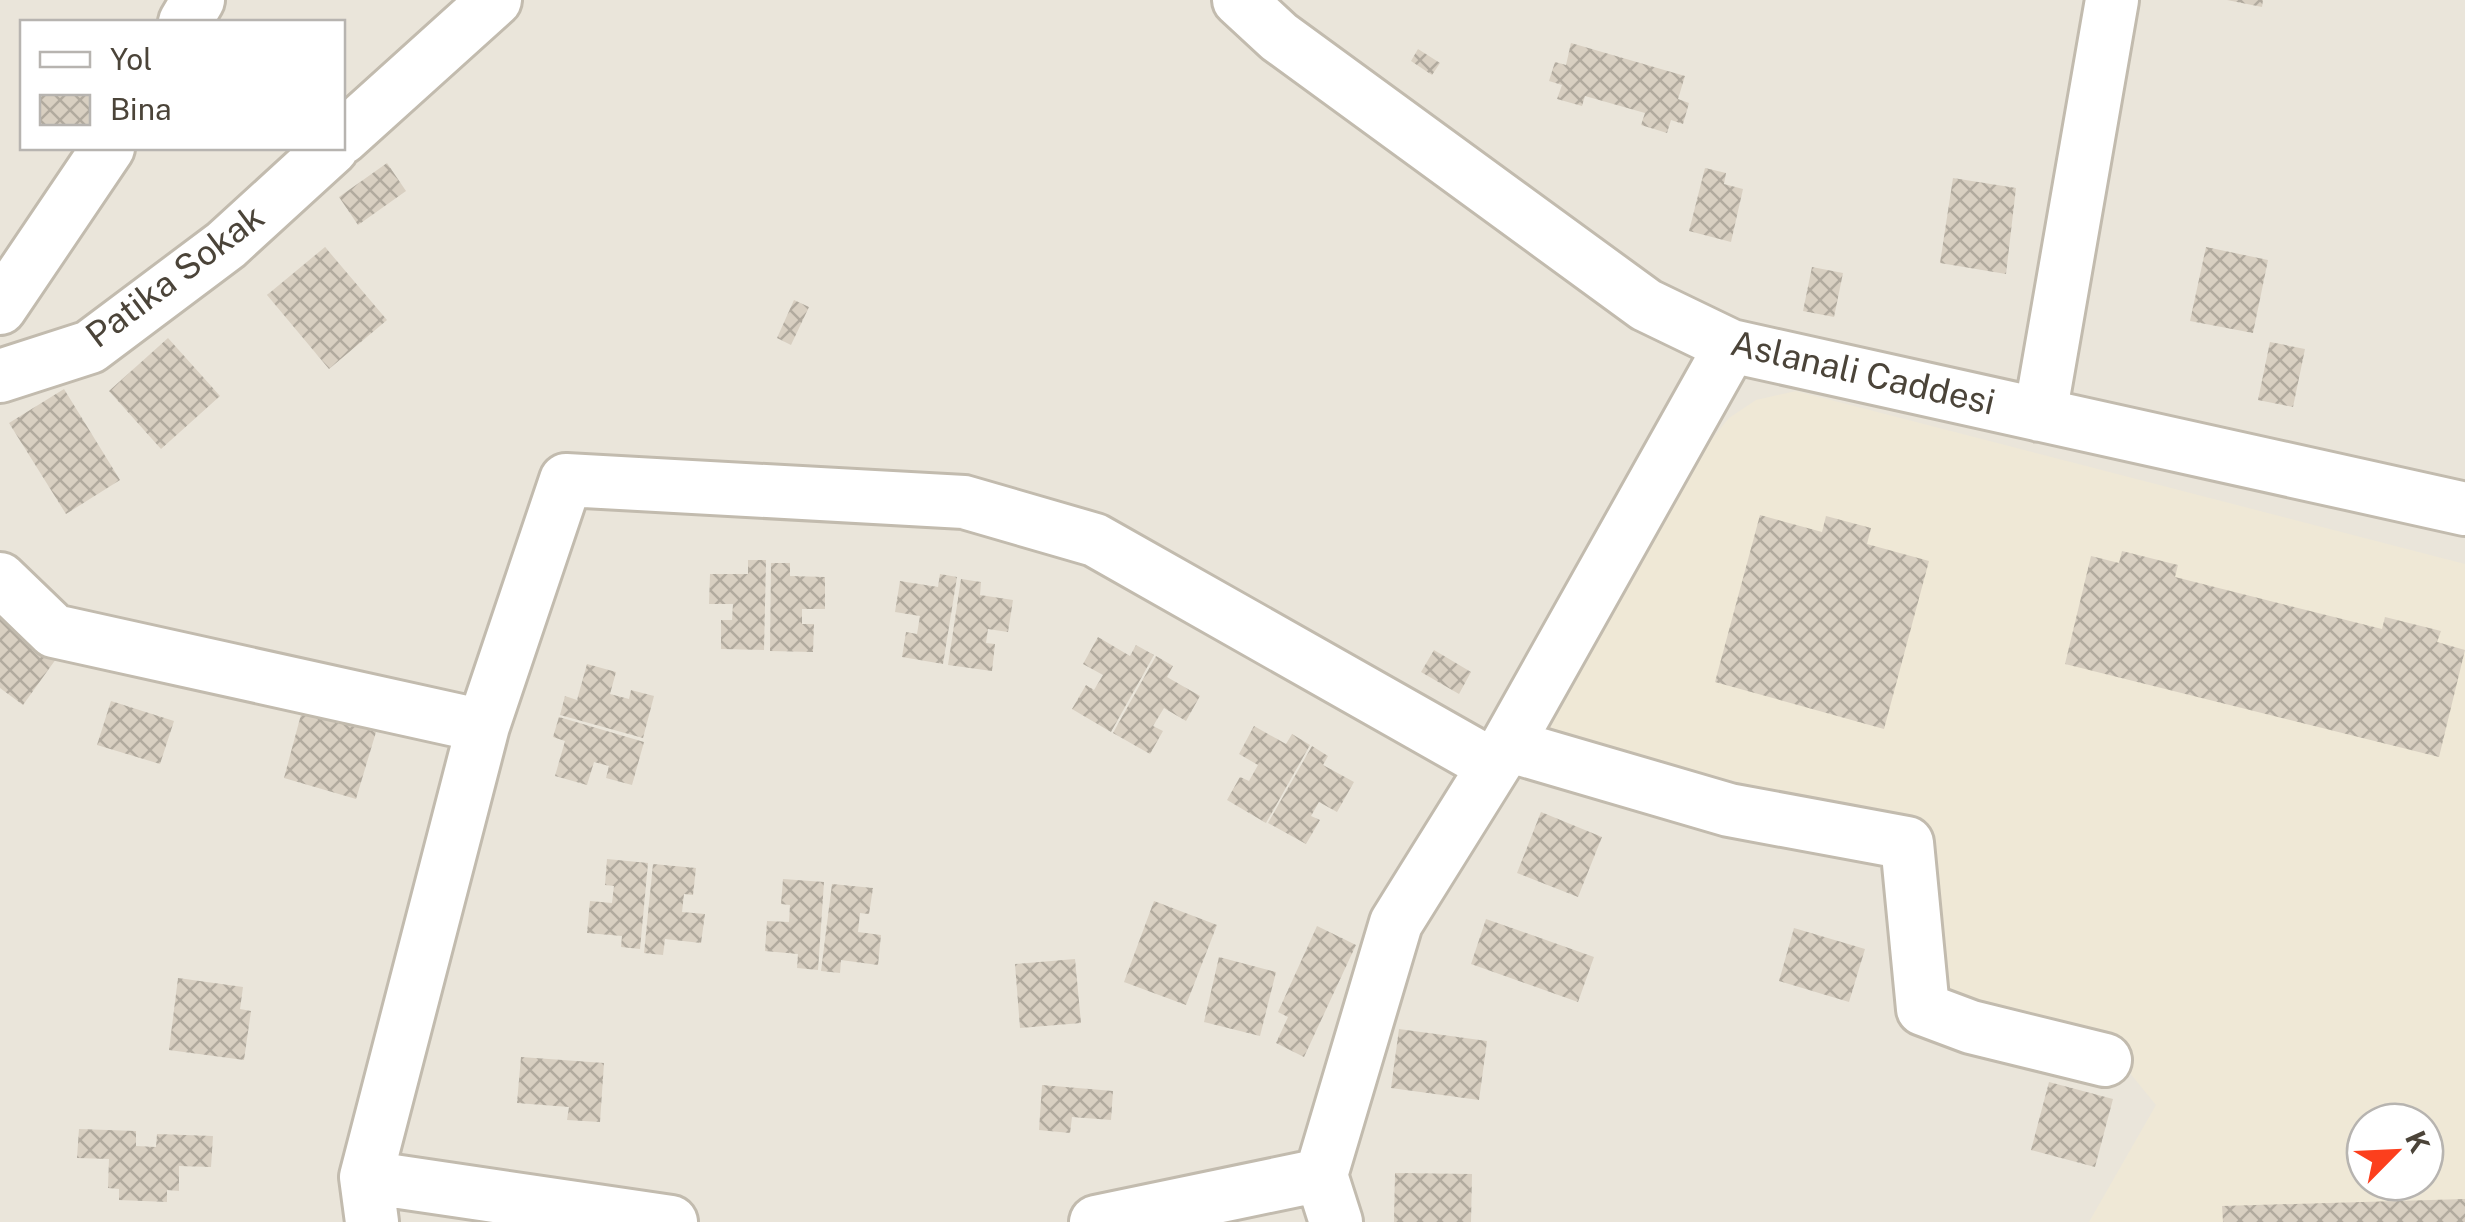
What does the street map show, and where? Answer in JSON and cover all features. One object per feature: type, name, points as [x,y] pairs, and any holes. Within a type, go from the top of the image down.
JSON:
[{"type":"street","points":[[345,135],[495,0]]},
{"type":"street","name":"Aslanali Caddesi","points":[[1238,0],[1279,37],[1646,304],[1731,346],[2465,509]]},
{"type":"street","points":[[2040,415],[2112,0]]},
{"type":"street","points":[[0,308],[107,150]]},
{"type":"street","name":"Patika Sokak","points":[[0,376],[90,347],[226,244],[330,150]]},
{"type":"street","points":[[1096,1222],[1328,1199],[1396,922],[1501,756],[1731,346]]},
{"type":"street","points":[[671,1222],[369,1200],[483,726],[566,480],[964,502],[1095,540],[1501,756],[1729,810],[1908,843],[1923,1009],[1971,1027],[2105,1060]]},
{"type":"street","points":[[0,578],[54,631],[483,726]]},
{"type":"shaded area","points":[[0,0],[2465,0],[2465,1222],[0,1222]]},
{"type":"shaded area","points":[[1796,391],[2465,564],[2465,1222],[2089,1222],[2156,1105],[2107,1045],[1973,1015],[1927,965],[1924,829],[1545,733],[1707,445],[1729,418],[1756,400]]},
{"type":"building","points":[[2227,0],[2263,0],[2262,7]]},
{"type":"building","points":[[1571,43],[1685,76],[1678,99],[1689,103],[1683,124],[1671,120],[1667,133],[1641,125],[1645,113],[1585,96],[1582,106],[1557,99],[1562,85],[1549,81],[1555,62],[1566,65]]},
{"type":"building","points":[[1418,49],[1440,63],[1432,75],[1411,61]]},
{"type":"building","points":[[387,163],[406,191],[358,225],[339,197]]},
{"type":"building","points":[[1705,168],[1726,173],[1724,184],[1743,189],[1731,242],[1689,231]]},
{"type":"building","points":[[1953,178],[2016,188],[2006,274],[1940,263]]},
{"type":"building","points":[[325,247],[387,320],[329,369],[267,295]]},
{"type":"building","points":[[2206,247],[2268,260],[2253,333],[2190,321]]},
{"type":"building","points":[[1812,267],[1843,273],[1834,317],[1803,311]]},
{"type":"building","points":[[794,300],[809,307],[791,345],[777,338]]},
{"type":"building","points":[[168,338],[220,396],[161,449],[109,391]]},
{"type":"building","points":[[2270,342],[2305,349],[2293,407],[2258,400]]},
{"type":"building","points":[[64,389],[120,480],[66,514],[9,423]]},
{"type":"building","points":[[1760,515],[1822,532],[1826,516],[1871,528],[1867,544],[1929,561],[1884,729],[1715,682]]},
{"type":"building","points":[[2122,551],[2178,565],[2175,577],[2382,629],[2385,617],[2441,631],[2437,642],[2465,650],[2439,757],[2065,664],[2091,556],[2119,563]]},
{"type":"building","points":[[748,560],[766,560],[764,650],[721,649],[721,620],[732,620],[733,604],[709,604],[710,574],[748,574]]},
{"type":"building","points":[[771,563],[790,563],[790,576],[825,577],[825,609],[802,609],[802,624],[814,624],[813,652],[770,651]]},
{"type":"building","points":[[940,574],[957,577],[943,664],[902,657],[906,632],[917,634],[920,616],[895,612],[900,581],[938,587]]},
{"type":"building","points":[[961,579],[981,582],[980,595],[1013,600],[1008,632],[988,629],[986,643],[995,644],[992,671],[948,665]]},
{"type":"building","points":[[0,618],[56,659],[23,705],[0,688]]},
{"type":"building","points":[[1098,637],[1130,656],[1136,645],[1154,655],[1111,732],[1072,709],[1086,685],[1094,690],[1103,675],[1083,664]]},
{"type":"building","points":[[1434,650],[1471,672],[1459,694],[1421,672]]},
{"type":"building","points":[[1156,656],[1173,666],[1167,677],[1200,696],[1186,721],[1164,708],[1153,726],[1163,731],[1150,754],[1113,733]]},
{"type":"building","points":[[587,664],[616,672],[610,694],[629,699],[631,690],[654,696],[643,738],[560,715],[565,696],[577,700]]},
{"type":"building","points":[[111,701],[174,721],[160,764],[97,745]]},
{"type":"building","points":[[302,711],[376,732],[356,799],[284,778]]},
{"type":"building","points":[[559,717],[644,742],[632,785],[606,778],[609,766],[594,762],[587,785],[555,776],[565,741],[553,737]]},
{"type":"building","points":[[1254,726],[1286,744],[1292,734],[1310,745],[1266,823],[1227,800],[1240,777],[1249,781],[1258,765],[1239,754]]},
{"type":"building","points":[[1312,746],[1328,756],[1323,765],[1354,782],[1337,812],[1319,802],[1311,816],[1320,820],[1306,844],[1268,823]]},
{"type":"building","points":[[1541,812],[1602,837],[1578,897],[1517,873]]},
{"type":"building","points":[[607,859],[648,863],[640,949],[621,947],[622,936],[587,933],[590,901],[612,903],[614,886],[605,885]]},
{"type":"building","points":[[653,864],[696,868],[693,895],[684,894],[682,912],[705,914],[701,943],[665,939],[663,955],[644,953]]},
{"type":"building","points":[[783,879],[824,882],[818,970],[797,968],[798,954],[765,951],[767,921],[789,922],[790,905],[781,904]]},
{"type":"building","points":[[832,884],[873,888],[869,914],[860,913],[858,932],[881,935],[878,965],[841,960],[840,973],[821,971]]},
{"type":"building","points":[[1154,901],[1217,925],[1186,1005],[1124,982]]},
{"type":"building","points":[[1486,919],[1594,957],[1578,1002],[1471,964]]},
{"type":"building","points":[[1317,926],[1356,945],[1304,1057],[1276,1043],[1288,1017],[1278,1012]]},
{"type":"building","points":[[1794,928],[1865,949],[1849,1002],[1779,981]]},
{"type":"building","points":[[1219,957],[1276,972],[1260,1036],[1204,1022]]},
{"type":"building","points":[[1075,959],[1081,1023],[1020,1028],[1015,964]]},
{"type":"building","points":[[178,978],[243,987],[240,1009],[251,1011],[244,1060],[169,1050]]},
{"type":"building","points":[[1399,1029],[1487,1041],[1479,1100],[1391,1088]]},
{"type":"building","points":[[521,1057],[604,1063],[600,1122],[567,1120],[569,1107],[517,1103]]},
{"type":"building","points":[[2049,1082],[2113,1099],[2095,1167],[2031,1150]]},
{"type":"building","points":[[1042,1085],[1113,1091],[1111,1120],[1072,1117],[1070,1133],[1039,1130]]},
{"type":"building","points":[[79,1129],[136,1131],[136,1146],[156,1147],[157,1134],[213,1136],[211,1167],[179,1166],[179,1191],[167,1190],[167,1202],[119,1200],[119,1189],[108,1188],[109,1159],[77,1158]]},
{"type":"building","points":[[1395,1173],[1472,1174],[1471,1222],[1394,1222]]},
{"type":"building","points":[[2465,1199],[2465,1222],[2223,1222],[2222,1206]]}]
